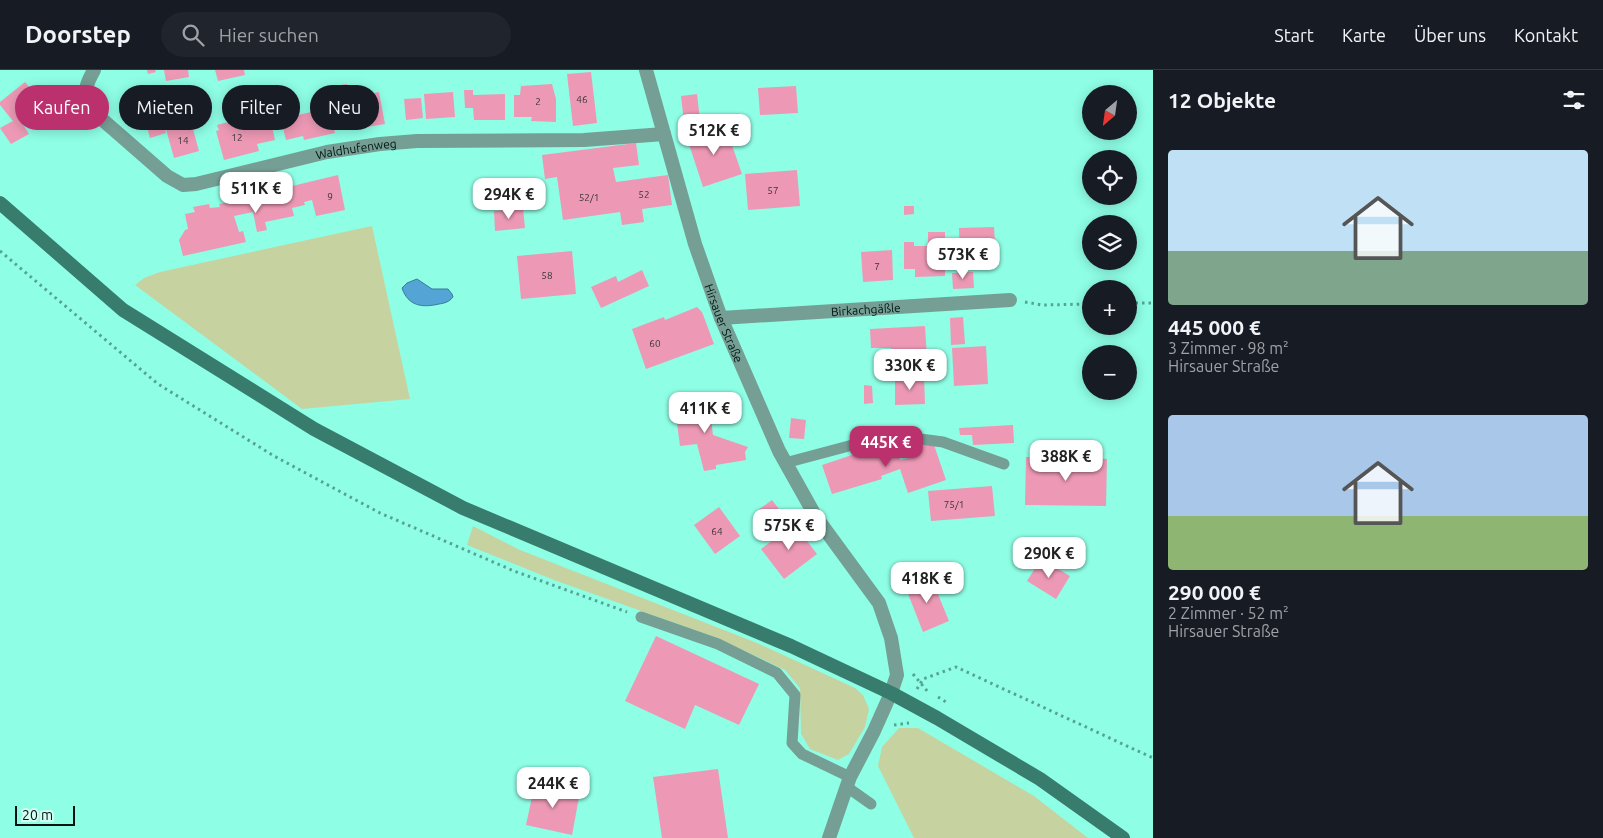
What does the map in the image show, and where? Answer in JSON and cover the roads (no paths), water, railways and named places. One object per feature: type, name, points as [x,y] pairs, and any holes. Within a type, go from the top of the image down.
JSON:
[{"type":"main road","points":[[0,203],[123,310],[314,429],[463,508],[791,646],[909,702],[1040,779],[1123,838]]},
{"type":"street","name":"Waldhufenweg","points":[[94,70],[87,83],[85,95],[89,108],[167,176],[183,185],[196,184],[327,152],[380,144],[417,141],[584,140],[664,134]]},
{"type":"street","name":"Hirsauer Straße","points":[[646,70],[695,244],[721,318],[785,463],[816,517],[880,603],[891,638],[897,674],[891,693],[874,731],[848,782],[829,838]]},
{"type":"street","name":"Birkachgäßle","points":[[721,318],[1010,300]]},
{"type":"lane","points":[[785,463],[890,435],[943,442],[1004,464]]},
{"type":"lane","points":[[641,617],[718,644],[778,673],[795,695],[792,742],[802,754],[848,782],[871,804]]},
{"type":"water","points":[[417,279],[432,289],[448,289],[453,297],[447,302],[427,306],[412,302],[408,299],[402,288],[407,283]]}]
